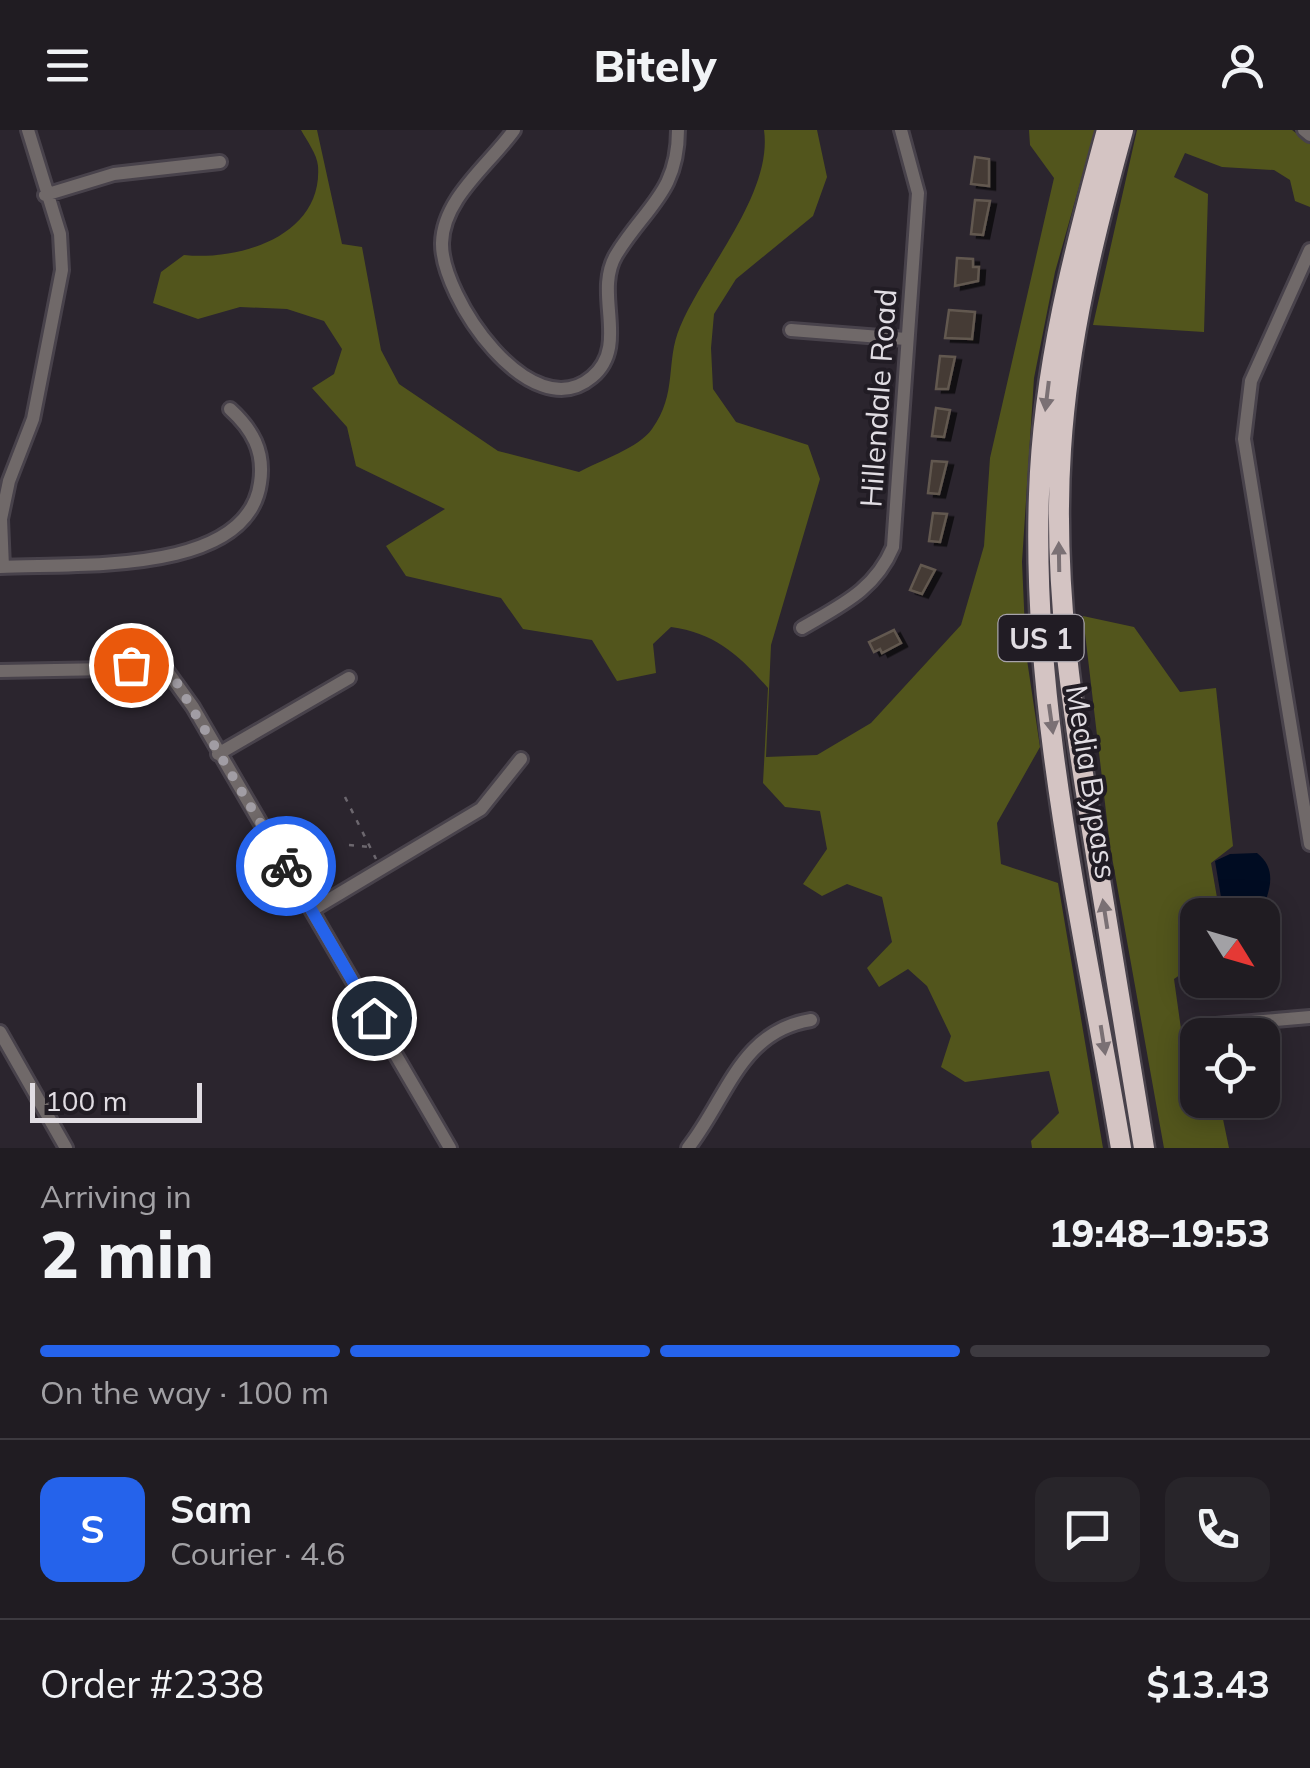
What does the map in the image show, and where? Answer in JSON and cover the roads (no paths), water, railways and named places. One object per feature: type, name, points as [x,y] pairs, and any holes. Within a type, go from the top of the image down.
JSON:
[{"type":"highway","name":"Media Bypass","points":[[1107,130],[1067,278],[1051,364],[1040,479],[1038,580],[1053,738],[1120,1148]]},
{"type":"highway","name":"Media Bypass","points":[[1123,130],[1090,253],[1068,366],[1060,465],[1059,580],[1071,706],[1144,1148]]},
{"type":"street","points":[[28,130],[60,234],[62,270],[32,419],[8,481],[1,518],[1,567],[169,556],[221,540],[244,522],[256,502],[261,481],[256,439],[230,408]]},
{"type":"street","points":[[509,132],[451,210],[442,240],[445,271],[475,324],[520,378],[545,389],[569,388],[591,378],[609,355],[609,272],[614,257],[668,187],[678,158],[678,130]]},
{"type":"street","name":"Hillendale Road","points":[[802,628],[868,588],[882,572],[893,547],[918,193],[901,130]]},
{"type":"street","points":[[1304,130],[1310,135]]},
{"type":"street","points":[[45,195],[114,174],[220,162]]},
{"type":"street","points":[[1310,250],[1251,381],[1244,440],[1306,797],[1310,844]]},
{"type":"street","points":[[791,330],[906,339]]},
{"type":"street","points":[[0,671],[131,665],[165,668],[450,1148]]},
{"type":"street","points":[[218,754],[349,678]]},
{"type":"street","points":[[312,910],[480,809],[522,760]]},
{"type":"street","points":[[1280,1019],[1310,1016]]},
{"type":"street","points":[[688,1148],[748,1054],[786,1024],[811,1020]]},
{"type":"street","points":[[0,1032],[66,1148]]},
{"type":"water","points":[[1257,853],[1264,860],[1270,874],[1266,898],[1221,898],[1215,861],[1230,854]]}]
